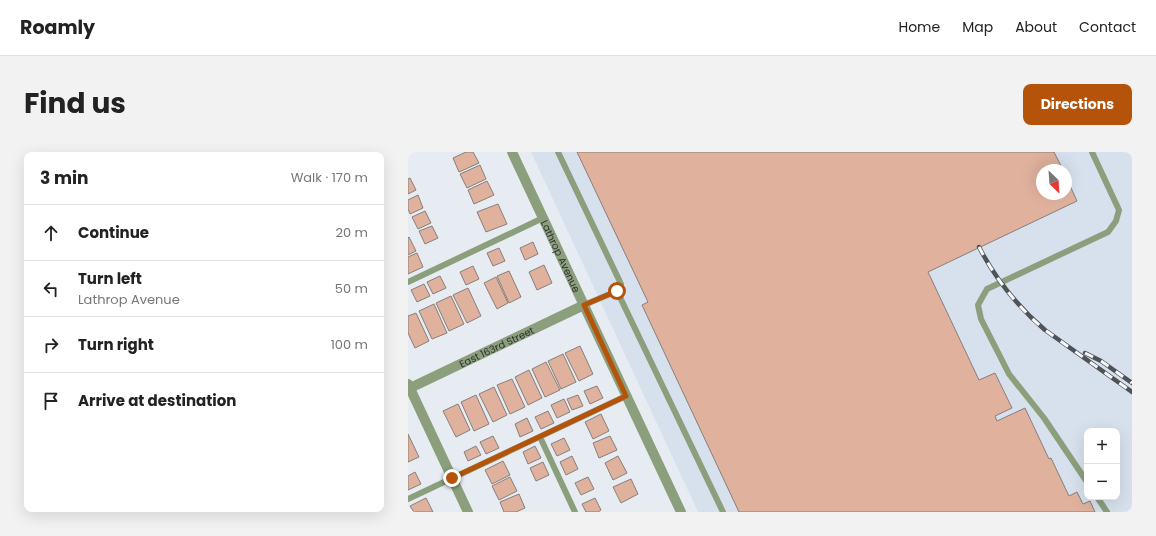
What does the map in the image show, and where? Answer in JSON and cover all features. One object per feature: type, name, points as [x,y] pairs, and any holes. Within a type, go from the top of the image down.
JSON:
[{"type":"street","name":"Lathrop Avenue","points":[[512,152],[681,512]]},
{"type":"street","name":"East 163rd Street","points":[[409,387],[584,305]]},
{"type":"street","points":[[409,387],[468,512]]},
{"type":"lane","points":[[558,152],[621,284],[617,291],[584,305]]},
{"type":"lane","points":[[1084,478],[1044,418],[1009,374],[980,319],[978,305],[987,289],[1108,232],[1116,221],[1119,210],[1092,152]]},
{"type":"lane","points":[[408,282],[543,218]]},
{"type":"lane","points":[[617,291],[723,512]]},
{"type":"lane","points":[[408,499],[626,396]]},
{"type":"lane","points":[[540,437],[575,512]]},
{"type":"lane","points":[[1099,500],[1107,512]]},
{"type":"shaded area","points":[[531,152],[1132,152],[1132,512],[698,512]]},
{"type":"building","points":[[466,152],[473,152],[479,163],[459,172],[453,158]]},
{"type":"building","points":[[577,152],[1054,152],[1060,164],[1036,164],[1036,200],[1072,200],[1072,190],[1077,201],[928,272],[979,380],[995,373],[1012,408],[995,416],[997,421],[1025,408],[1049,459],[1051,458],[1069,496],[1077,492],[1083,504],[1090,501],[1095,512],[739,512],[642,305],[648,302]]},
{"type":"building","points":[[480,165],[486,179],[467,188],[460,174]]},
{"type":"building","points":[[410,178],[416,190],[408,194],[408,179]]},
{"type":"building","points":[[487,181],[494,195],[474,204],[468,190]]},
{"type":"building","points":[[418,195],[423,208],[410,214],[408,209],[408,200]]},
{"type":"building","points":[[498,204],[507,224],[486,232],[477,212]]},
{"type":"building","points":[[425,211],[431,223],[418,229],[412,217]]},
{"type":"building","points":[[432,226],[438,238],[425,244],[419,231]]},
{"type":"building","points":[[409,237],[416,251],[408,255],[408,238]]},
{"type":"building","points":[[533,242],[538,254],[525,260],[520,248]]},
{"type":"building","points":[[499,248],[505,261],[493,266],[487,253]]},
{"type":"building","points":[[417,253],[423,267],[408,274],[408,257]]},
{"type":"building","points":[[544,265],[552,283],[537,290],[529,272]]},
{"type":"building","points":[[473,266],[479,279],[466,285],[460,272]]},
{"type":"building","points":[[509,271],[521,297],[509,303],[497,276]]},
{"type":"building","points":[[440,276],[446,288],[433,294],[427,282]]},
{"type":"building","points":[[496,277],[508,303],[497,309],[484,283]]},
{"type":"building","points":[[424,284],[430,296],[417,302],[411,290]]},
{"type":"building","points":[[468,288],[481,316],[467,323],[453,295]]},
{"type":"building","points":[[451,296],[464,324],[449,331],[436,303]]},
{"type":"building","points":[[434,304],[447,333],[432,339],[419,311]]},
{"type":"building","points":[[416,313],[429,341],[415,348],[408,333],[408,316]]},
{"type":"building","points":[[580,346],[593,374],[579,381],[565,353]]},
{"type":"building","points":[[563,354],[576,382],[561,389],[548,361]]},
{"type":"building","points":[[546,362],[560,390],[545,397],[532,369]]},
{"type":"building","points":[[529,370],[542,398],[528,405],[515,377]]},
{"type":"building","points":[[512,379],[525,407],[510,414],[497,385]]},
{"type":"building","points":[[597,386],[603,398],[590,404],[584,391]]},
{"type":"building","points":[[494,387],[507,415],[493,422],[479,394]]},
{"type":"building","points":[[476,395],[489,424],[474,431],[461,402]]},
{"type":"building","points":[[578,395],[583,406],[572,410],[567,399]]},
{"type":"building","points":[[564,399],[570,412],[557,418],[551,405]]},
{"type":"building","points":[[458,404],[470,430],[456,437],[443,411]]},
{"type":"building","points":[[548,411],[554,423],[541,429],[535,417]]},
{"type":"building","points":[[601,414],[609,431],[593,439],[585,422]]},
{"type":"building","points":[[527,418],[533,431],[520,437],[515,424]]},
{"type":"building","points":[[408,434],[419,457],[408,462]]},
{"type":"building","points":[[493,436],[499,448],[486,454],[480,442]]},
{"type":"building","points":[[610,436],[617,450],[599,458],[593,443]]},
{"type":"building","points":[[564,438],[570,450],[557,456],[551,444]]},
{"type":"building","points":[[476,446],[481,455],[468,461],[464,452]]},
{"type":"building","points":[[535,446],[541,458],[528,464],[523,452]]},
{"type":"building","points":[[572,456],[578,469],[566,475],[560,462]]},
{"type":"building","points":[[618,456],[627,473],[613,480],[605,463]]},
{"type":"building","points":[[503,461],[510,475],[492,484],[485,470]]},
{"type":"building","points":[[543,462],[549,475],[536,481],[530,468]]},
{"type":"building","points":[[415,472],[421,484],[408,490],[408,476]]},
{"type":"building","points":[[510,477],[517,491],[499,500],[492,486]]},
{"type":"building","points":[[588,477],[594,489],[581,495],[575,483]]},
{"type":"building","points":[[631,479],[638,494],[621,503],[613,487]]},
{"type":"building","points":[[519,494],[525,508],[516,512],[504,512],[500,502]]},
{"type":"building","points":[[426,498],[433,512],[414,512],[410,506]]},
{"type":"building","points":[[595,498],[601,510],[598,512],[586,512],[582,504]]},
{"type":"railway","points":[[979,247],[1000,282],[1035,321],[1045,330],[1132,392]]},
{"type":"railway","points":[[1085,353],[1101,361],[1132,383]]},
{"type":"route","points":[[452,478],[626,396],[584,305],[617,291]]}]
